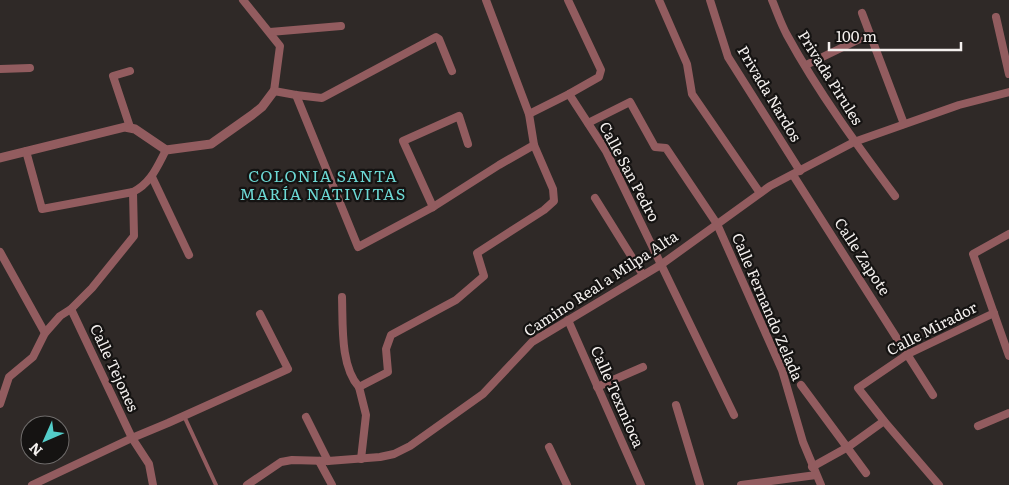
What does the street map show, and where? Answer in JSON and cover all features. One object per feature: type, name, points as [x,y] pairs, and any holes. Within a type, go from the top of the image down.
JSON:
[{"type":"street","points":[[130,71],[113,76],[130,127],[166,150],[211,144],[252,115],[274,91],[280,46],[243,0]]},
{"type":"street","points":[[360,387],[388,372],[386,349],[391,335],[456,300],[484,276],[477,254],[544,210],[554,201],[553,189],[534,145],[529,114],[486,0]]},
{"type":"street","points":[[529,114],[599,77],[601,70],[568,0]]},
{"type":"street","points":[[659,0],[686,64],[692,94],[760,194]]},
{"type":"street","name":"Privada Nardos","points":[[710,0],[728,56],[796,173]]},
{"type":"street","name":"Privada Pirules","points":[[772,0],[786,34],[854,142],[895,196]]},
{"type":"street","points":[[862,13],[904,124]]},
{"type":"street","points":[[996,17],[1009,74]]},
{"type":"street","points":[[270,32],[341,26]]},
{"type":"street","points":[[806,65],[870,34]]},
{"type":"street","points":[[274,91],[296,96],[322,98],[436,37],[452,71]]},
{"type":"street","points":[[0,69],[30,68]]},
{"type":"street","name":"Camino Real a Milpa Alta","points":[[247,485],[282,462],[380,457],[394,454],[410,446],[483,394],[532,342],[662,264],[770,186],[854,142],[958,106],[1009,92]]},
{"type":"street","name":"Calle San Pedro","points":[[569,94],[606,151],[734,415]]},
{"type":"street","points":[[296,96],[358,247],[433,207],[534,145]]},
{"type":"street","name":"Calle Fernando Zelada","points":[[588,123],[630,102],[654,147],[666,148],[717,224],[782,370],[803,442],[821,485]]},
{"type":"street","points":[[433,207],[403,141],[458,116],[468,144]]},
{"type":"street","points":[[0,158],[130,127]]},
{"type":"street","points":[[26,151],[42,209],[133,192],[143,187],[152,177],[166,150]]},
{"type":"street","name":"Calle Zapote","points":[[796,173],[933,395]]},
{"type":"street","points":[[152,177],[189,255]]},
{"type":"street","points":[[1,401],[9,378],[33,357],[45,333],[60,316],[71,309],[92,288],[134,236],[133,192]]},
{"type":"street","points":[[595,198],[644,275]]},
{"type":"street","points":[[1009,234],[973,254],[1009,356]]},
{"type":"street","points":[[0,252],[45,333]]},
{"type":"street","points":[[342,297],[343,342],[353,380],[360,387],[366,415],[360,459]]},
{"type":"street","name":"Calle Tejones","points":[[71,309],[132,438],[150,464],[153,485]]},
{"type":"street","name":"Calle Mirador","points":[[884,422],[858,388],[908,354],[994,313]]},
{"type":"street","points":[[32,485],[132,438],[288,369],[260,314]]},
{"type":"street","name":"Calle Texmioca","points":[[568,320],[640,485]]},
{"type":"street","points":[[597,387],[643,367]]},
{"type":"street","points":[[801,385],[866,472]]},
{"type":"street","points":[[676,405],[700,485]]},
{"type":"street","points":[[978,426],[1009,413]]},
{"type":"street","points":[[306,417],[328,461]]},
{"type":"street","points":[[812,467],[848,447],[884,422],[939,485]]},
{"type":"street","points":[[549,447],[567,485]]},
{"type":"street","points":[[319,460],[332,485]]},
{"type":"street","points":[[741,485],[816,475]]},
{"type":"lane","points":[[184,416],[216,485]]},
{"type":"district","name":"COLONIA SANTA MARÍA NATIVITAS","points":[[323,185]]}]
